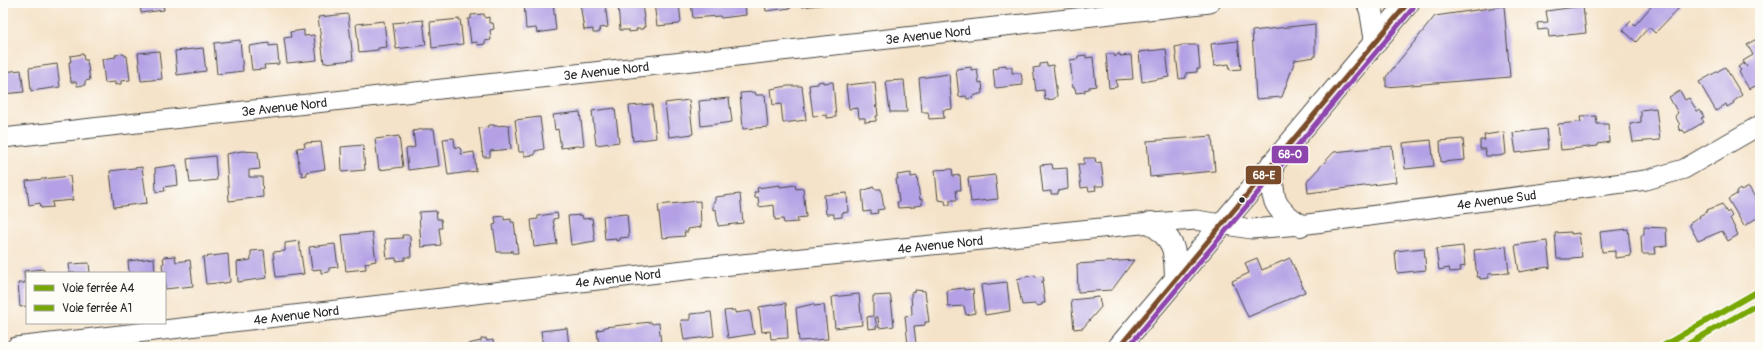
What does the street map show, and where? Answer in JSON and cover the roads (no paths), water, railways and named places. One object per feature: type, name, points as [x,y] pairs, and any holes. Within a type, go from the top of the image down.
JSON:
[{"type":"main road","points":[[1368,3],[1371,11],[1376,42]]},
{"type":"main road","points":[[1119,347],[1408,3]]},
{"type":"main road","points":[[1272,164],[1272,189],[1276,206],[1286,216],[1300,226]]},
{"type":"main road","points":[[1151,223],[1167,236],[1173,247],[1175,255],[1176,278]]},
{"type":"street","name":"3e Avenue Nord","points":[[3,138],[1210,3]]},
{"type":"street","name":"4e Avenue Sud","points":[[1221,224],[1251,229],[1300,226],[1646,180],[1684,169],[1760,125]]},
{"type":"street","name":"4e Avenue Nord","points":[[16,347],[702,268],[1151,223],[1196,220],[1221,224]]},
{"type":"rail line","name":"A4","points":[[1661,347],[1760,290]]},
{"type":"rail line","name":"A1","points":[[1683,347],[1760,303]]}]
